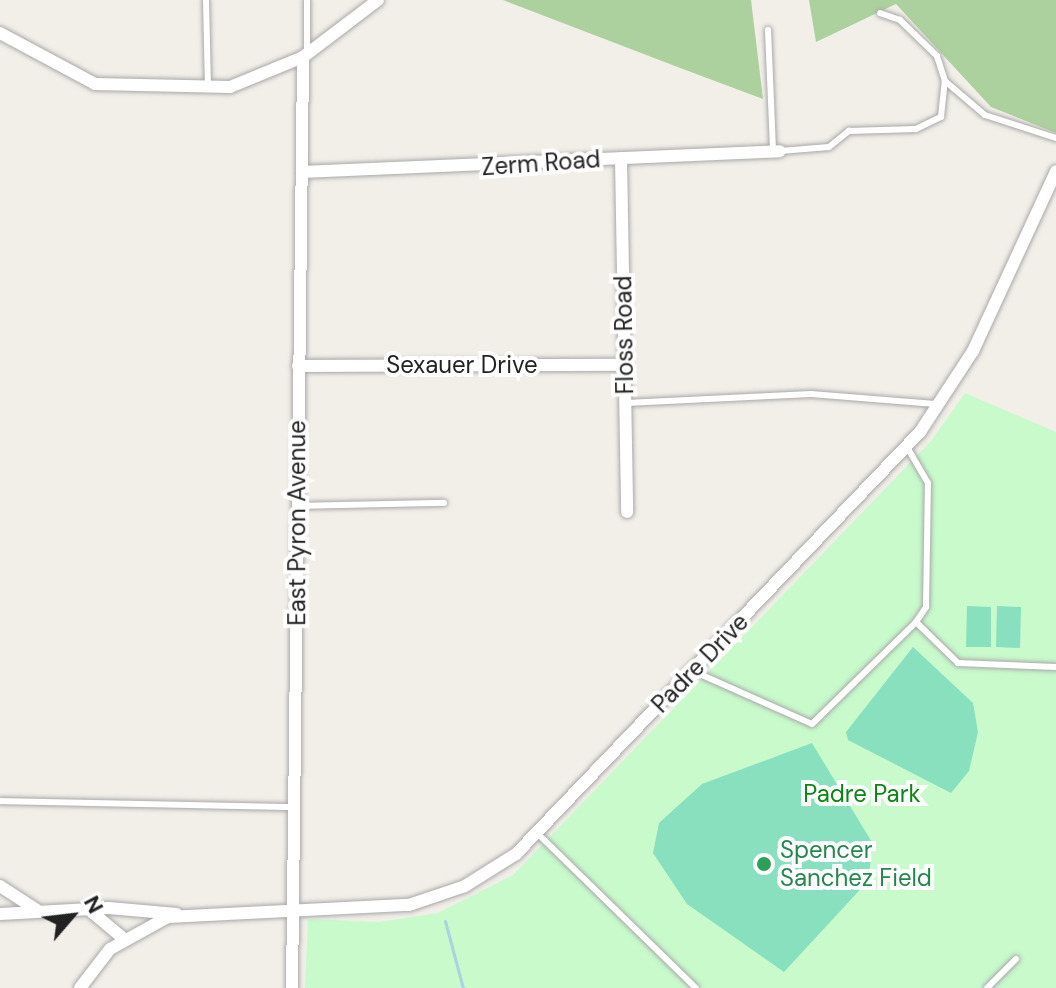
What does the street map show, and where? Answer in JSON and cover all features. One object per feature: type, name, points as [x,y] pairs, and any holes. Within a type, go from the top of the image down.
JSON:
[{"type":"street","points":[[0,33],[95,84],[208,88],[246,84],[305,56],[378,0]]},
{"type":"street","name":"East Pyron Avenue","points":[[292,988],[298,366],[305,56]]},
{"type":"street","name":"Zerm Road","points":[[302,172],[777,151]]},
{"type":"street","name":"Floss Road","points":[[621,158],[627,512]]},
{"type":"street","name":"Padre Drive","points":[[0,914],[180,915],[294,908],[386,908],[429,899],[482,878],[537,833],[907,447],[940,406],[1056,171]]},
{"type":"street","name":"Sexauer Drive","points":[[298,366],[625,365]]},
{"type":"street","name":"Padre Drive","points":[[0,886],[44,912]]},
{"type":"street","points":[[93,913],[124,939]]},
{"type":"street","name":"Padre Drive","points":[[80,988],[124,939],[180,915]]},
{"type":"lane","points":[[206,0],[208,88]]},
{"type":"lane","points":[[305,56],[307,0]]},
{"type":"lane","points":[[880,13],[924,39],[945,81],[985,115],[1056,138]]},
{"type":"lane","points":[[768,30],[777,151],[829,147],[849,131],[877,135],[933,123],[946,100],[945,81]]},
{"type":"lane","points":[[626,403],[811,394],[940,406]]},
{"type":"lane","points":[[693,671],[812,724],[916,622],[926,607],[928,483],[907,447]]},
{"type":"lane","points":[[297,506],[444,503]]},
{"type":"lane","points":[[916,622],[958,663],[1056,667]]},
{"type":"lane","points":[[0,801],[295,807]]},
{"type":"lane","points":[[537,833],[696,988]]},
{"type":"lane","points":[[987,988],[1016,959]]},
{"type":"green space","points":[[503,0],[751,0],[763,99],[675,66]]},
{"type":"green space","points":[[809,0],[1056,0],[1056,133],[991,107],[896,4],[816,42]]},
{"type":"green space","name":"Padre Park","points":[[965,393],[1056,432],[1056,988],[305,988],[308,919],[379,922],[438,913],[513,875],[931,441]]},
{"type":"green space","points":[[967,606],[991,607],[991,647],[966,647]]},
{"type":"green space","points":[[997,606],[1021,607],[1020,648],[996,647]]},
{"type":"green space","points":[[913,647],[973,703],[978,732],[969,771],[951,793],[848,740],[846,732]]},
{"type":"green space","name":"Spencer Sanchez Field","points":[[812,743],[873,844],[868,881],[784,972],[687,904],[653,853],[659,823],[702,784]]},
{"type":"waterway","points":[[445,921],[463,988]]},
{"type":"place","name":"Spencer Sanchez Field","points":[[764,864]]}]
